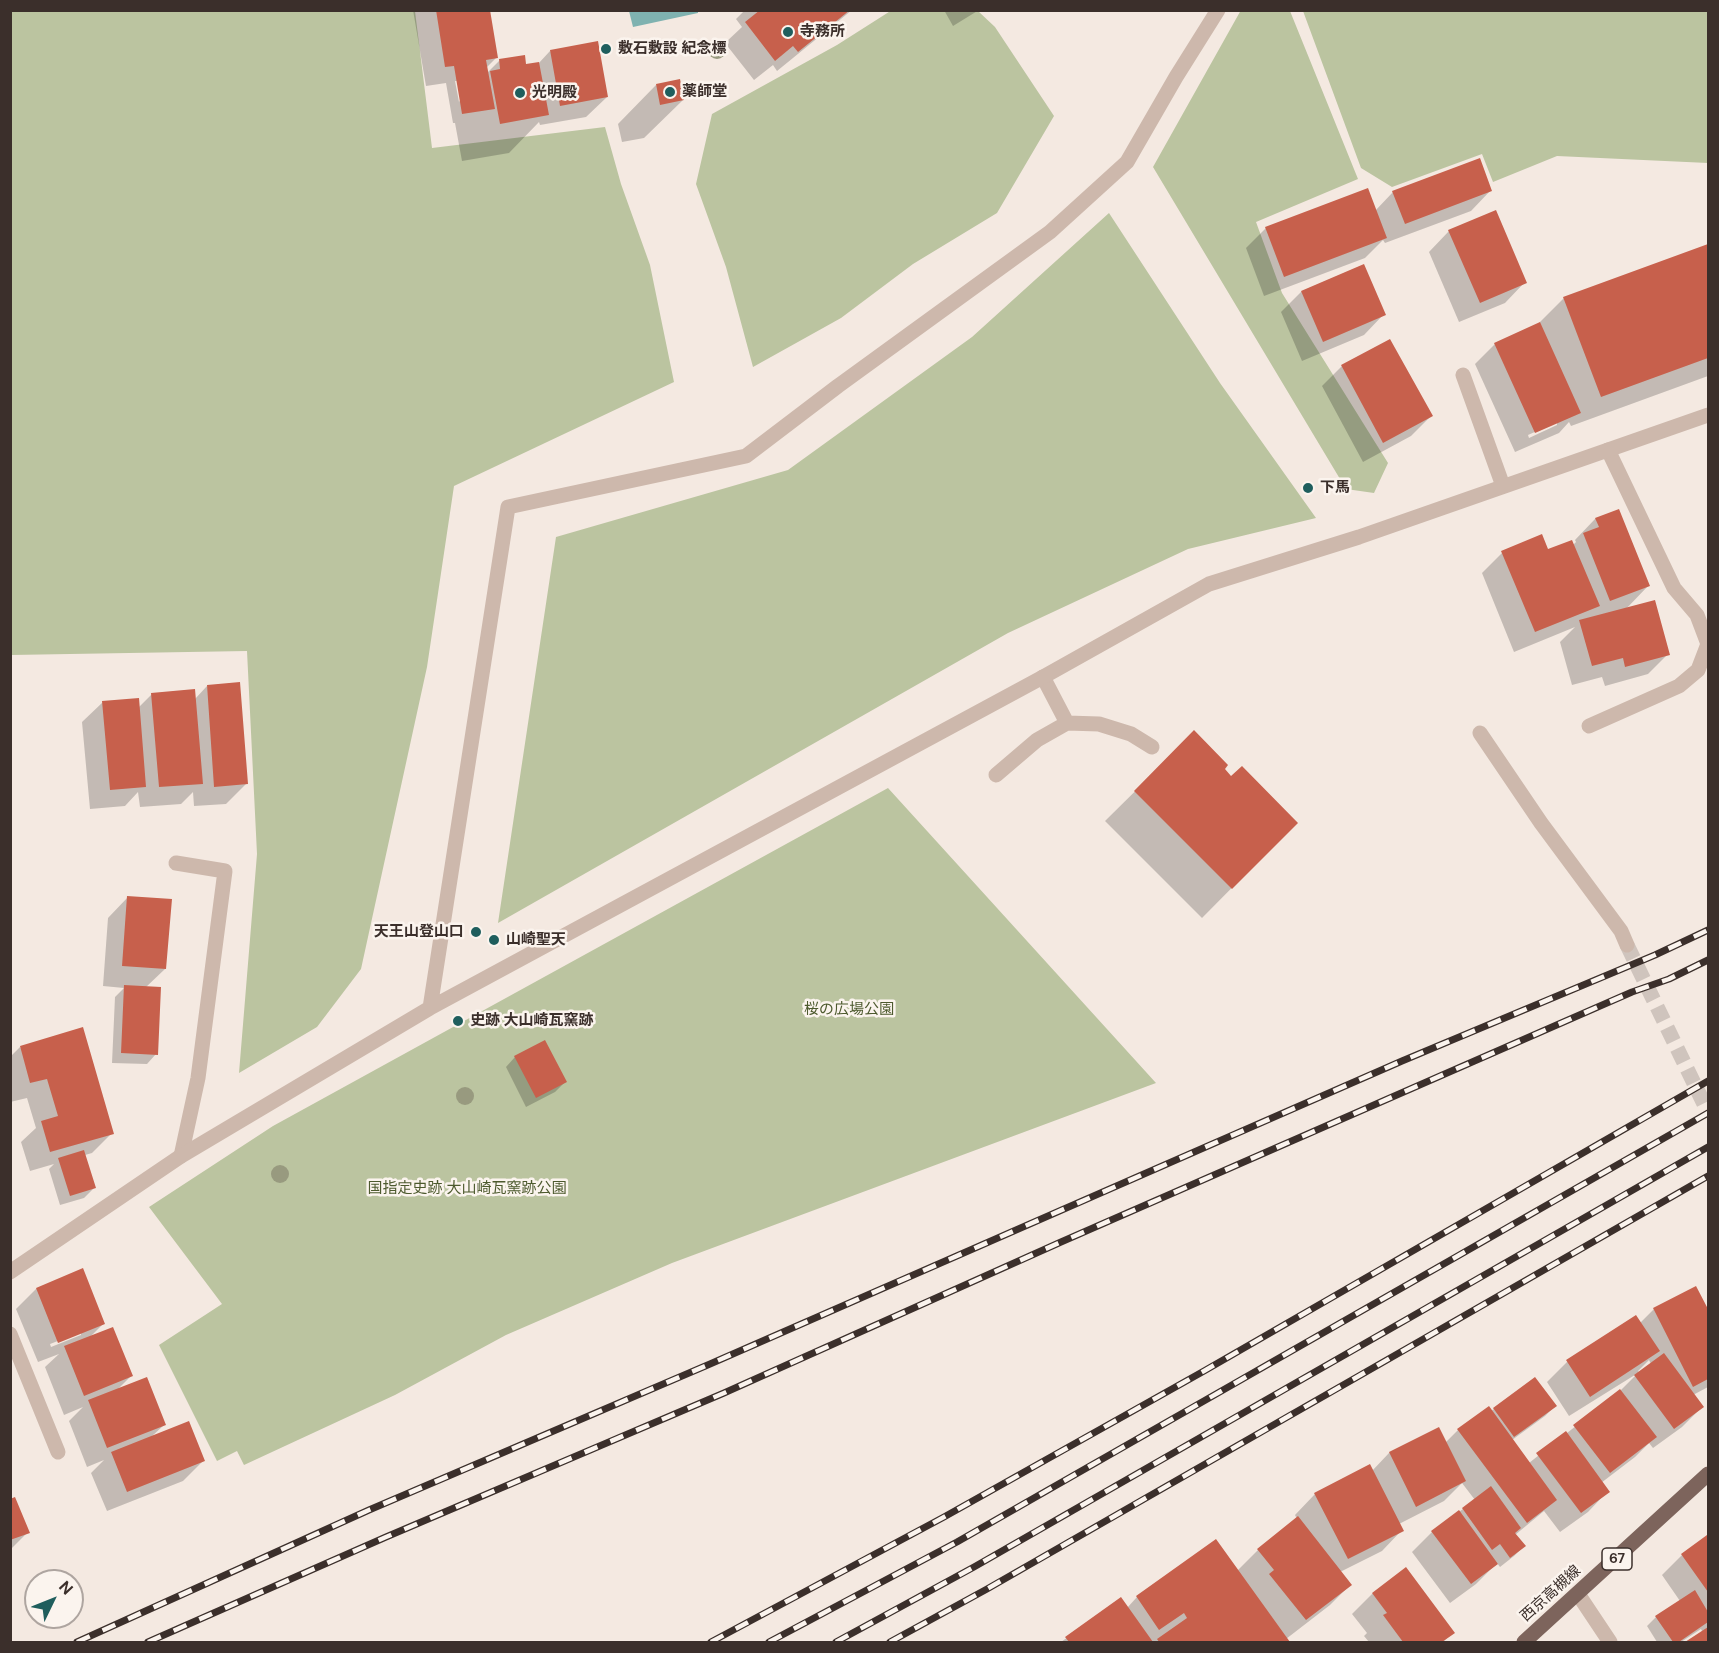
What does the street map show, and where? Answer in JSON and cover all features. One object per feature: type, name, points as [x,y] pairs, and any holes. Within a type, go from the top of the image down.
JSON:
[{"type":"main road","name":"西京高槻線","points":[[1524,1642],[1708,1474]]},
{"type":"street","points":[[430,1008],[508,507],[746,456],[1050,232],[1127,162],[1218,10]]},
{"type":"street","points":[[1463,375],[1503,486]]},
{"type":"street","points":[[10,1272],[181,1156],[430,1008],[1044,677],[1209,584],[1359,537],[1708,415]]},
{"type":"street","points":[[1588,726],[1679,686],[1698,670],[1708,644],[1697,615],[1674,588],[1608,450]]},
{"type":"street","points":[[1044,677],[1067,723]]},
{"type":"street","points":[[996,775],[1037,740],[1067,723],[1099,724],[1131,734],[1152,747]]},
{"type":"street","points":[[1480,733],[1541,824],[1621,931],[1627,945]]},
{"type":"street","points":[[176,863],[225,871],[198,1078],[181,1156]]},
{"type":"street","points":[[10,1334],[58,1452]]},
{"type":"street","points":[[1578,1594],[1611,1642]]},
{"type":"green space","points":[[892,10],[978,11],[995,27],[1054,116],[997,213],[913,264],[841,318],[753,367],[726,267],[696,184],[712,114],[837,45]]},
{"type":"green space","points":[[1241,10],[1290,11],[1358,179],[1256,222],[1282,293],[1388,463],[1374,493],[1346,489],[1153,167]]},
{"type":"green space","points":[[10,11],[415,11],[432,148],[605,127],[621,184],[650,265],[674,382],[454,486],[427,667],[361,969],[317,1027],[239,1073],[257,854],[247,651],[11,655]]},
{"type":"green space","points":[[1303,11],[1708,11],[1708,163],[1557,156],[1493,182],[1482,154],[1392,187],[1361,168]]},
{"type":"green space","points":[[1109,213],[1220,383],[1316,518],[1188,549],[1008,633],[498,923],[556,537],[788,470],[972,337]]},
{"type":"green space","points":[[888,788],[1156,1083],[672,1263],[506,1335],[395,1395],[244,1465],[237,1451],[217,1461],[159,1345],[222,1304],[149,1207],[273,1126]]},
{"type":"water","points":[[629,11],[698,11],[698,13],[633,27]]},
{"type":"building","points":[[436,10],[490,10],[498,58],[486,60],[495,109],[462,114],[454,66],[445,67]]},
{"type":"building","name":"寺務所","points":[[760,10],[850,10],[798,52],[793,46],[775,61],[745,22]]},
{"type":"building","points":[[598,41],[608,97],[560,106],[550,50]]},
{"type":"building","name":"光明殿","points":[[525,55],[526,64],[539,62],[549,115],[500,124],[490,71],[500,69],[499,59]]},
{"type":"building","name":"薬師堂","points":[[680,79],[684,100],[660,105],[656,84]]},
{"type":"building","points":[[1480,158],[1492,191],[1405,224],[1392,191]]},
{"type":"building","points":[[1368,188],[1387,238],[1284,277],[1265,227]]},
{"type":"building","points":[[1496,210],[1527,283],[1480,303],[1448,230]]},
{"type":"building","points":[[1708,244],[1708,358],[1601,397],[1563,297]]},
{"type":"building","points":[[1364,264],[1386,315],[1323,342],[1301,291]]},
{"type":"building","points":[[1540,322],[1581,413],[1535,433],[1494,343]]},
{"type":"building","points":[[1390,339],[1433,416],[1383,443],[1341,365]]},
{"type":"building","points":[[1619,509],[1650,586],[1610,601],[1583,533],[1599,527],[1595,518]]},
{"type":"building","points":[[1542,534],[1548,549],[1572,540],[1600,606],[1535,632],[1501,551]]},
{"type":"building","points":[[1655,600],[1670,655],[1625,667],[1623,658],[1592,666],[1579,620]]},
{"type":"building","points":[[240,682],[248,784],[214,787],[207,685]]},
{"type":"building","points":[[195,689],[203,784],[159,787],[151,693]]},
{"type":"building","points":[[139,698],[146,787],[110,790],[102,701]]},
{"type":"building","points":[[1194,730],[1228,765],[1225,769],[1231,776],[1242,766],[1298,823],[1232,889],[1134,791]]},
{"type":"building","points":[[127,896],[172,899],[166,969],[122,966]]},
{"type":"building","points":[[124,985],[161,987],[158,1055],[121,1053]]},
{"type":"building","points":[[83,1027],[114,1134],[50,1152],[41,1121],[58,1116],[47,1079],[30,1083],[20,1046]]},
{"type":"building","points":[[545,1040],[567,1082],[536,1098],[514,1056]]},
{"type":"building","points":[[84,1150],[96,1188],[70,1196],[58,1158]]},
{"type":"building","points":[[83,1268],[105,1324],[58,1343],[36,1288]]},
{"type":"building","points":[[1696,1286],[1708,1309],[1708,1379],[1693,1387],[1653,1308]]},
{"type":"building","points":[[1636,1315],[1660,1351],[1590,1397],[1566,1360]]},
{"type":"building","points":[[113,1327],[133,1376],[84,1396],[64,1346]]},
{"type":"building","points":[[1664,1353],[1704,1407],[1674,1429],[1634,1375]]},
{"type":"building","points":[[147,1377],[166,1425],[107,1448],[88,1400]]},
{"type":"building","points":[[1535,1377],[1557,1406],[1514,1437],[1493,1408]]},
{"type":"building","points":[[1620,1389],[1657,1437],[1610,1473],[1573,1425]]},
{"type":"building","points":[[1489,1406],[1557,1500],[1527,1523],[1457,1429]]},
{"type":"building","points":[[189,1421],[205,1461],[127,1492],[111,1452]]},
{"type":"building","points":[[1439,1427],[1466,1481],[1416,1507],[1389,1452]]},
{"type":"building","points":[[1566,1431],[1610,1492],[1581,1513],[1536,1453]]},
{"type":"building","points":[[1370,1464],[1404,1531],[1348,1559],[1314,1493]]},
{"type":"building","points":[[1491,1486],[1521,1528],[1515,1533],[1526,1546],[1510,1558],[1500,1544],[1492,1550],[1462,1508]]},
{"type":"building","points":[[15,1497],[30,1533],[10,1540],[10,1499]]},
{"type":"building","points":[[1459,1510],[1498,1564],[1471,1584],[1431,1531]]},
{"type":"building","points":[[1298,1516],[1352,1585],[1306,1620],[1269,1574],[1274,1570],[1257,1549]]},
{"type":"building","points":[[1707,1535],[1708,1537],[1708,1592],[1681,1554]]},
{"type":"building","points":[[1216,1539],[1290,1642],[1159,1642],[1157,1639],[1187,1618],[1184,1613],[1159,1630],[1136,1596]]},
{"type":"building","points":[[1406,1567],[1455,1633],[1442,1642],[1403,1642],[1383,1615],[1387,1613],[1372,1593]]},
{"type":"building","points":[[1695,1590],[1708,1612],[1708,1622],[1679,1642],[1673,1642],[1655,1616]]},
{"type":"building","points":[[1121,1597],[1153,1642],[1069,1642],[1065,1637]]},
{"type":"building","points":[[1708,1627],[1708,1642],[1685,1642]]},
{"type":"tunnel","points":[[1627,945],[1708,1112]]},
{"type":"railway","points":[[77,1642],[369,1510],[710,1364],[1402,1061],[1655,955],[1708,930]]},
{"type":"railway","points":[[148,1642],[386,1537],[724,1393],[1061,1242],[1632,992],[1669,979],[1708,960]]},
{"type":"railway","points":[[711,1642],[944,1517],[1204,1371],[1708,1081]]},
{"type":"railway","points":[[769,1642],[957,1542],[1708,1113]]},
{"type":"railway","points":[[836,1642],[974,1567],[1708,1147]]},
{"type":"railway","points":[[890,1642],[987,1589],[1708,1176]]},
{"type":"place","name":"寺務所","points":[[788,32]]},
{"type":"place","name":"敷石敷設 紀念標","points":[[606,49]]},
{"type":"place","name":"薬師堂","points":[[670,92]]},
{"type":"place","name":"光明殿","points":[[520,93]]},
{"type":"place","name":"下馬","points":[[1308,488]]},
{"type":"place","name":"天王山登山口","points":[[476,932]]},
{"type":"place","name":"山崎聖天","points":[[494,940]]},
{"type":"place","name":"史跡 大山崎瓦窯跡","points":[[458,1021]]},
{"type":"park label","name":"桜の広場公園","points":[[849,1010]]},
{"type":"park label","name":"国指定史跡 大山崎瓦窯跡公園","points":[[467,1189]]}]
